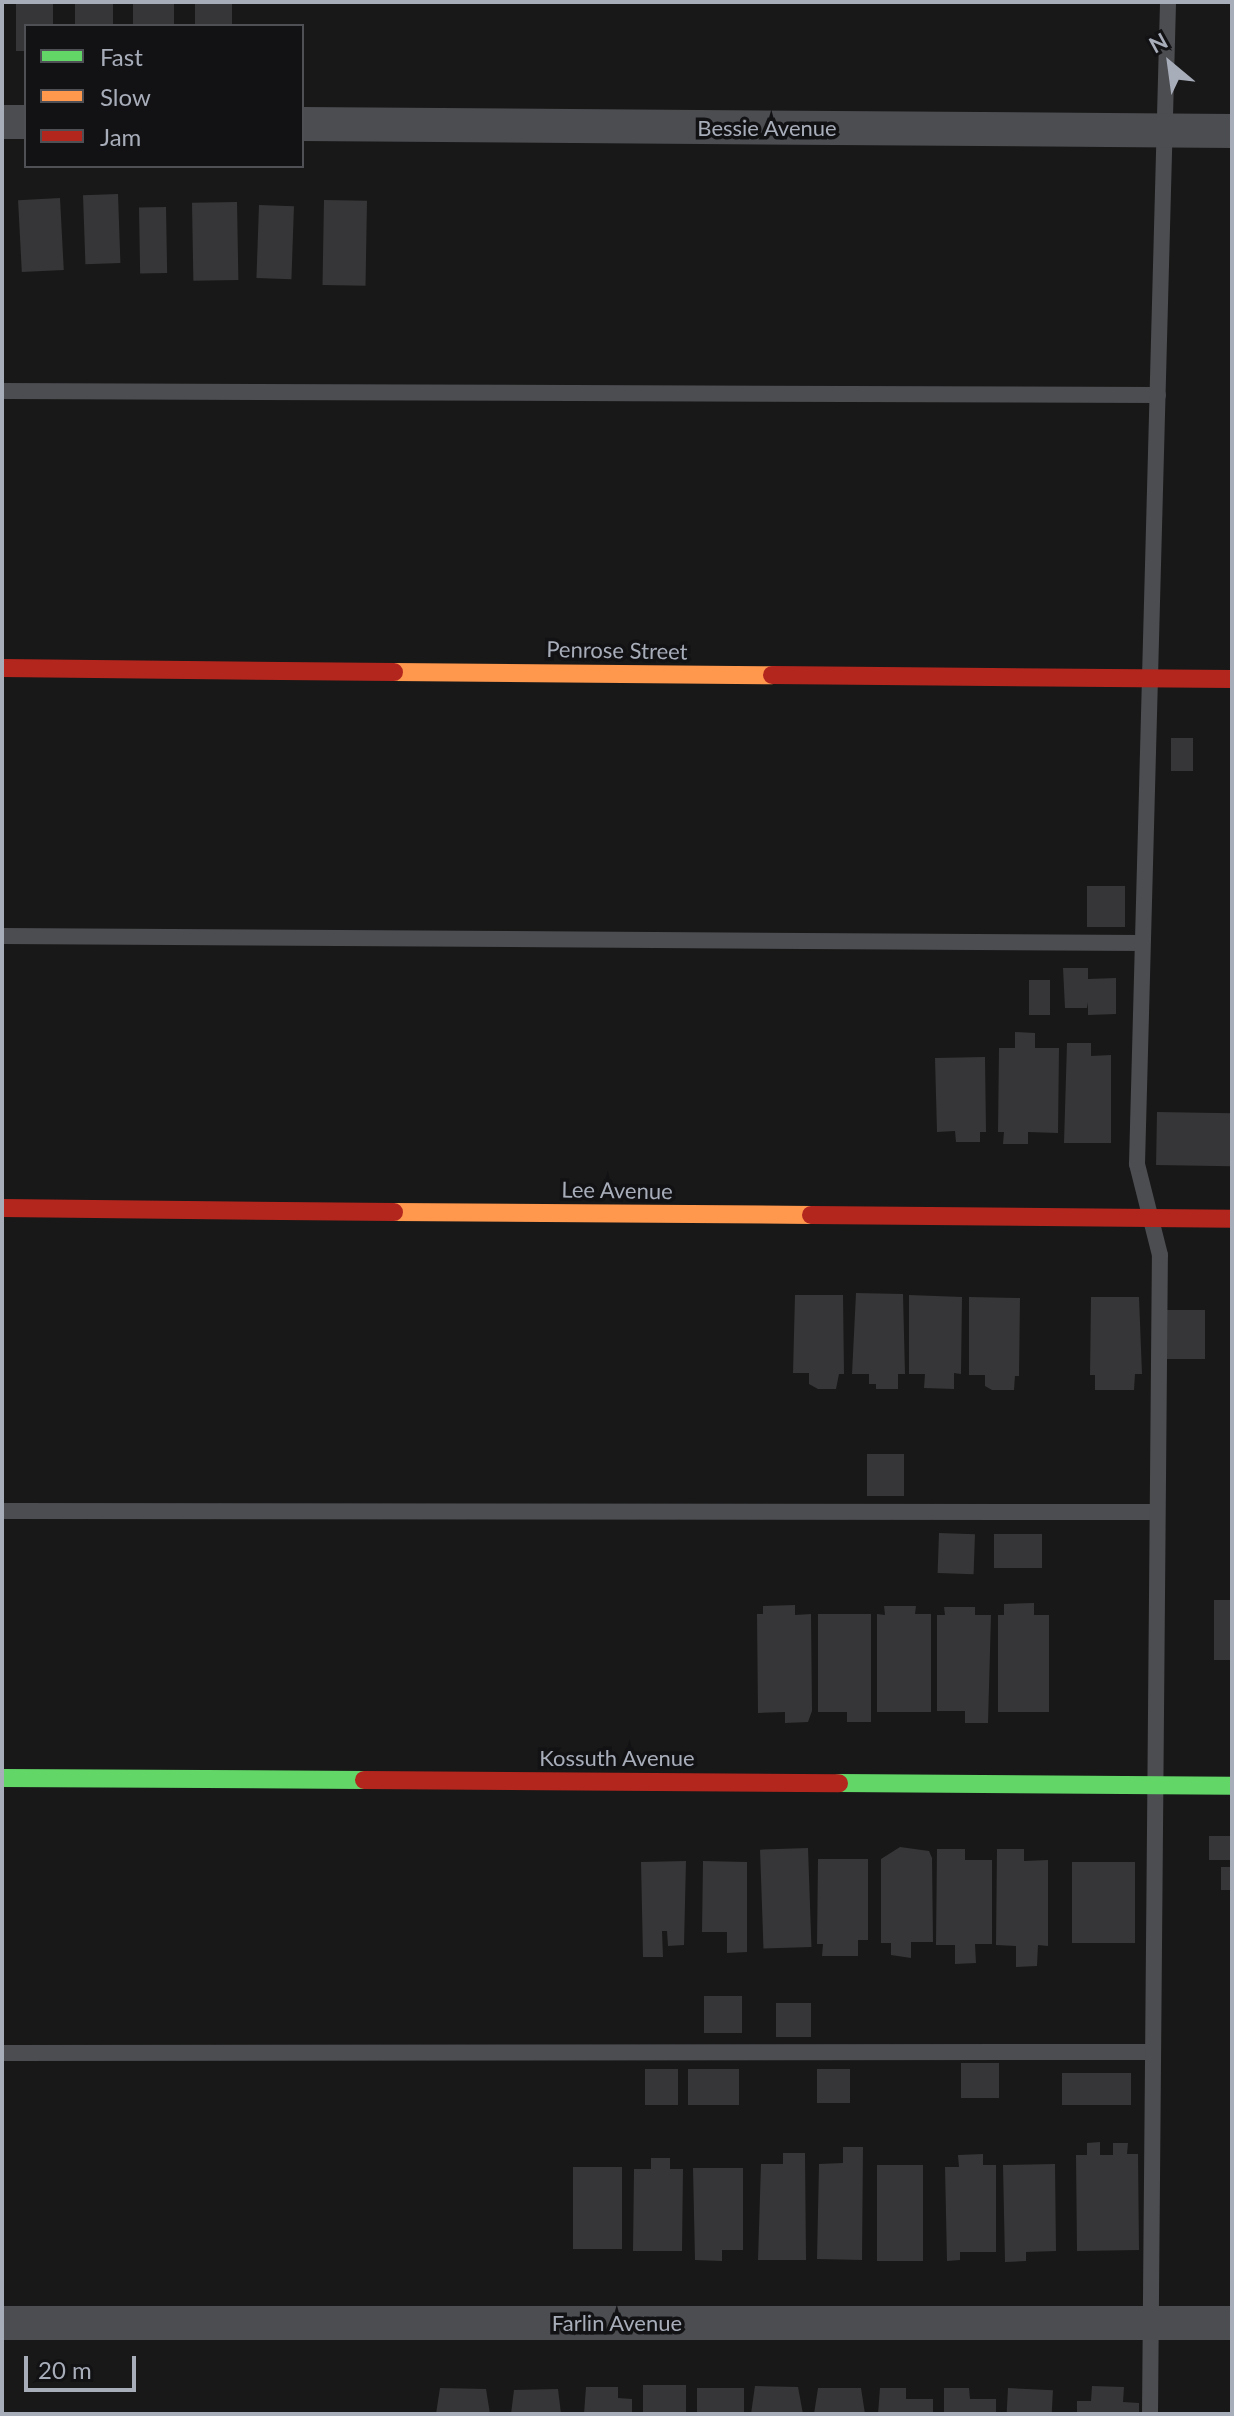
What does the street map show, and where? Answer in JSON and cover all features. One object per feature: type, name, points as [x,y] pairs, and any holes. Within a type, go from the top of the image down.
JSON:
[{"type":"street","points":[[2,122],[24,122]]},
{"type":"street","name":"Bessie Avenue","points":[[304,124],[1232,131]]},
{"type":"street","name":"Penrose Street","points":[[2,668],[1232,679]]},
{"type":"street","name":"Lee Avenue","points":[[2,1208],[1232,1219]]},
{"type":"street","name":"Kossuth Avenue","points":[[2,1778],[1232,1786]]},
{"type":"street","name":"Farlin Avenue","points":[[2,2323],[1232,2323]]},
{"type":"lane","points":[[1150,2414],[1153,1785],[1160,1255],[1137,1164],[1168,2]]},
{"type":"lane","points":[[2,391],[1158,395]]},
{"type":"lane","points":[[2,936],[1142,943]]},
{"type":"lane","points":[[2,1511],[1157,1512]]},
{"type":"lane","points":[[2,2053],[1153,2052]]},
{"type":"building","points":[[16,2],[53,2],[53,24],[24,24],[24,51],[16,51]]},
{"type":"building","points":[[75,2],[113,2],[113,24],[75,24]]},
{"type":"building","points":[[133,2],[174,2],[174,24],[133,24]]},
{"type":"building","points":[[195,2],[232,2],[232,24],[195,24]]},
{"type":"building","points":[[118,194],[120,263],[85,264],[83,195]]},
{"type":"building","points":[[60,198],[64,270],[22,272],[18,200]]},
{"type":"building","points":[[324,200],[367,201],[366,286],[323,285]]},
{"type":"building","points":[[237,202],[238,280],[193,281],[192,203]]},
{"type":"building","points":[[259,205],[294,206],[291,279],[256,278]]},
{"type":"building","points":[[139,207],[166,207],[167,273],[140,273]]},
{"type":"building","points":[[1171,738],[1193,738],[1193,771],[1171,771]]},
{"type":"building","points":[[1087,886],[1125,886],[1125,927],[1087,927]]},
{"type":"building","points":[[1063,968],[1088,968],[1088,979],[1116,978],[1116,1014],[1088,1015],[1088,1002],[1087,1008],[1065,1008]]},
{"type":"building","points":[[1029,980],[1050,980],[1050,1015],[1029,1015]]},
{"type":"building","points":[[1015,1032],[1035,1033],[1035,1048],[1059,1048],[1058,1133],[1028,1132],[1028,1144],[1003,1144],[1004,1132],[998,1132],[999,1048],[1015,1048]]},
{"type":"building","points":[[1067,1043],[1091,1043],[1091,1056],[1111,1055],[1111,1143],[1064,1143]]},
{"type":"building","points":[[985,1057],[986,1132],[980,1132],[980,1142],[956,1142],[955,1131],[937,1132],[935,1058]]},
{"type":"building","points":[[1157,1112],[1232,1113],[1231,1166],[1156,1165]]},
{"type":"building","points":[[856,1293],[903,1294],[905,1374],[898,1374],[898,1389],[876,1389],[876,1384],[869,1384],[869,1374],[852,1374]]},
{"type":"building","points":[[795,1295],[843,1295],[844,1374],[839,1374],[836,1389],[818,1389],[809,1384],[809,1373],[793,1373]]},
{"type":"building","points":[[909,1295],[962,1297],[961,1374],[954,1373],[954,1389],[924,1388],[925,1374],[909,1374]]},
{"type":"building","points":[[969,1297],[1020,1298],[1019,1376],[1015,1376],[1014,1390],[992,1390],[985,1386],[985,1375],[969,1375]]},
{"type":"building","points":[[1091,1297],[1139,1297],[1142,1374],[1135,1374],[1134,1390],[1095,1390],[1095,1375],[1090,1375]]},
{"type":"building","points":[[1167,1310],[1205,1310],[1205,1359],[1167,1359]]},
{"type":"building","points":[[867,1454],[904,1454],[904,1496],[867,1496]]},
{"type":"building","points":[[939,1533],[975,1534],[974,1574],[938,1573]]},
{"type":"building","points":[[994,1534],[1042,1534],[1042,1568],[994,1568]]},
{"type":"building","points":[[1214,1600],[1232,1600],[1232,1660],[1214,1660]]},
{"type":"building","points":[[1034,1603],[1034,1615],[1049,1615],[1049,1712],[998,1712],[998,1615],[1004,1615],[1004,1604]]},
{"type":"building","points":[[795,1605],[795,1615],[811,1614],[812,1711],[808,1722],[785,1723],[785,1712],[758,1713],[757,1614],[763,1614],[763,1606]]},
{"type":"building","points":[[884,1606],[916,1606],[915,1614],[931,1614],[931,1712],[877,1712],[877,1614],[885,1615]]},
{"type":"building","points":[[944,1607],[975,1607],[975,1615],[991,1615],[988,1723],[965,1723],[965,1711],[937,1711],[937,1615],[945,1615]]},
{"type":"building","points":[[818,1614],[871,1614],[871,1722],[847,1722],[847,1712],[818,1712]]},
{"type":"building","points":[[1209,1836],[1232,1836],[1232,1860],[1209,1860]]},
{"type":"building","points":[[900,1847],[929,1851],[932,1858],[933,1942],[911,1942],[911,1958],[891,1955],[891,1943],[881,1943],[881,1859]]},
{"type":"building","points":[[808,1848],[811,1947],[763,1949],[760,1850]]},
{"type":"building","points":[[937,1849],[965,1849],[965,1860],[992,1860],[992,1944],[975,1944],[976,1963],[955,1964],[955,1945],[936,1945]]},
{"type":"building","points":[[997,1849],[1024,1849],[1024,1861],[1048,1860],[1048,1946],[1038,1945],[1037,1966],[1016,1967],[1016,1946],[996,1945]]},
{"type":"building","points":[[818,1859],[868,1859],[868,1940],[858,1940],[858,1956],[822,1956],[823,1944],[817,1944]]},
{"type":"building","points":[[686,1861],[684,1945],[668,1946],[667,1931],[662,1931],[663,1957],[643,1957],[641,1862]]},
{"type":"building","points":[[703,1861],[747,1862],[747,1952],[727,1953],[727,1932],[702,1932]]},
{"type":"building","points":[[1072,1862],[1135,1862],[1135,1943],[1072,1943]]},
{"type":"building","points":[[1221,1867],[1232,1867],[1232,1890],[1221,1890]]},
{"type":"building","points":[[704,1996],[742,1996],[742,2033],[704,2033]]},
{"type":"building","points":[[776,2003],[811,2003],[811,2037],[776,2037]]},
{"type":"building","points":[[961,2063],[999,2063],[999,2098],[961,2098]]},
{"type":"building","points":[[645,2069],[678,2069],[678,2105],[645,2105]]},
{"type":"building","points":[[688,2069],[739,2069],[739,2105],[688,2105]]},
{"type":"building","points":[[817,2069],[850,2069],[850,2103],[817,2103]]},
{"type":"building","points":[[1062,2073],[1131,2073],[1131,2105],[1062,2105]]},
{"type":"building","points":[[1100,2142],[1100,2155],[1113,2155],[1113,2143],[1128,2143],[1127,2154],[1138,2154],[1139,2250],[1077,2251],[1076,2155],[1087,2155],[1087,2143]]},
{"type":"building","points":[[843,2147],[863,2147],[862,2260],[817,2259],[819,2164],[843,2163]]},
{"type":"building","points":[[783,2153],[805,2153],[806,2260],[758,2260],[761,2164],[783,2164]]},
{"type":"building","points":[[983,2154],[983,2165],[996,2165],[996,2252],[960,2252],[960,2260],[947,2261],[945,2167],[959,2167],[958,2155]]},
{"type":"building","points":[[651,2158],[670,2158],[670,2169],[683,2169],[682,2251],[633,2251],[634,2169],[651,2169]]},
{"type":"building","points":[[1055,2164],[1056,2251],[1026,2252],[1026,2261],[1005,2262],[1003,2165]]},
{"type":"building","points":[[877,2165],[923,2165],[923,2261],[877,2261]]},
{"type":"building","points":[[573,2167],[622,2167],[622,2249],[573,2249]]},
{"type":"building","points":[[693,2168],[743,2168],[743,2250],[722,2250],[722,2261],[695,2260]]},
{"type":"building","points":[[643,2385],[686,2385],[686,2414],[643,2414]]},
{"type":"building","points":[[755,2386],[798,2387],[803,2414],[751,2414]]},
{"type":"building","points":[[1092,2386],[1124,2387],[1123,2402],[1139,2403],[1139,2414],[1077,2414],[1077,2401],[1091,2401]]},
{"type":"building","points":[[586,2387],[618,2387],[618,2398],[632,2399],[632,2414],[584,2414]]},
{"type":"building","points":[[440,2388],[486,2389],[490,2414],[436,2414]]},
{"type":"building","points":[[697,2388],[744,2388],[744,2414],[697,2414]]},
{"type":"building","points":[[818,2388],[861,2388],[865,2414],[814,2414]]},
{"type":"building","points":[[880,2388],[906,2388],[906,2399],[933,2399],[933,2414],[878,2414]]},
{"type":"building","points":[[944,2388],[969,2388],[970,2399],[996,2399],[996,2414],[944,2414]]},
{"type":"building","points":[[1008,2388],[1053,2390],[1052,2414],[1007,2414]]},
{"type":"building","points":[[558,2389],[561,2414],[511,2414],[514,2390]]},
{"type":"traffic: fast","points":[[2,1778],[364,1780]]},
{"type":"traffic: fast","points":[[839,1783],[1232,1786]]},
{"type":"traffic: slow","points":[[394,672],[772,675]]},
{"type":"traffic: slow","points":[[394,1212],[811,1215]]},
{"type":"traffic: jam","points":[[2,668],[394,672]]},
{"type":"traffic: jam","points":[[772,675],[1232,679]]},
{"type":"traffic: jam","points":[[2,1208],[394,1212]]},
{"type":"traffic: jam","points":[[811,1215],[1232,1219]]},
{"type":"traffic: jam","points":[[364,1780],[839,1783]]}]
